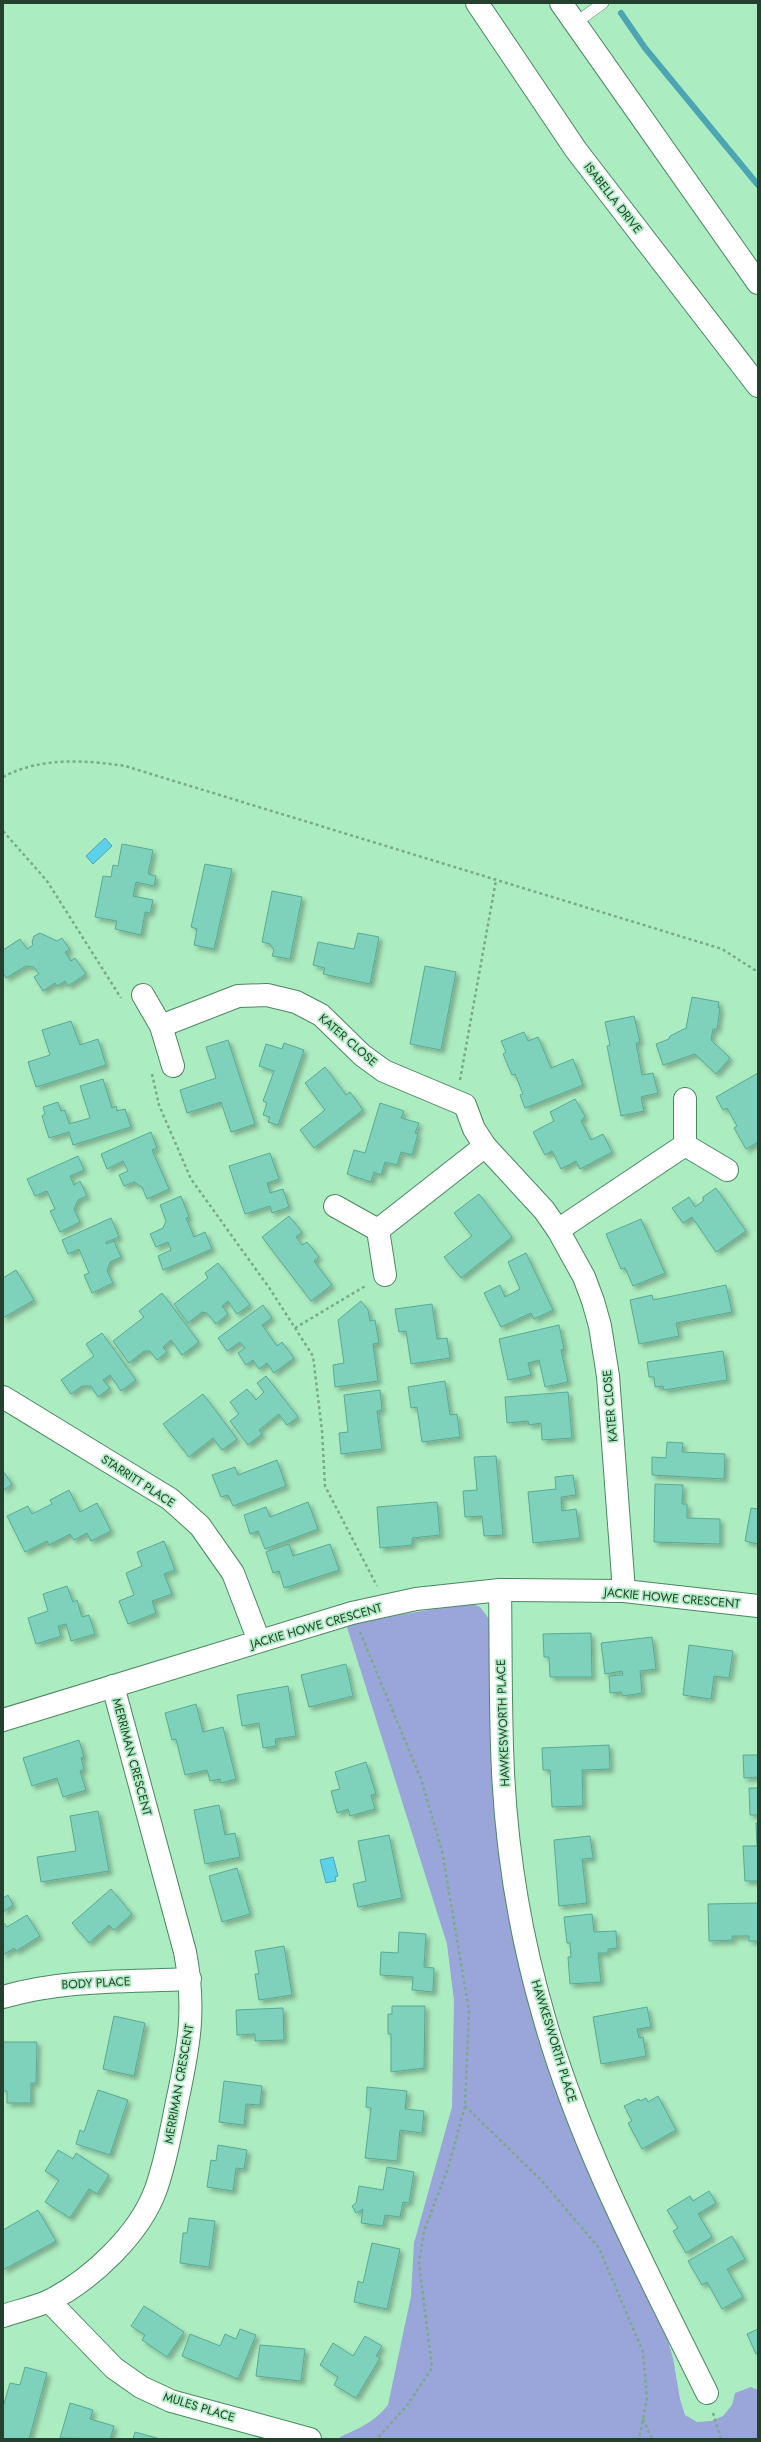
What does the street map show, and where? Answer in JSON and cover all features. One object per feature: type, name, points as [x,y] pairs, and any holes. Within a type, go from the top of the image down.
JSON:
[{"type":"street","name":"ISABELLA DRIVE","points":[[477,3],[576,150],[758,386]]},
{"type":"street","points":[[561,3],[574,24],[758,283]]},
{"type":"street","name":"KATER CLOSE","points":[[161,1026],[238,996],[268,995],[296,1002],[321,1015],[362,1055],[384,1071],[465,1104],[474,1129],[486,1146],[544,1210],[558,1230],[584,1277],[600,1326],[608,1376],[624,1591]]},
{"type":"street","points":[[134,1000],[161,1026],[173,1066]]},
{"type":"street","points":[[685,1099],[685,1145]]},
{"type":"street","points":[[685,1145],[726,1170]]},
{"type":"street","points":[[558,1230],[685,1145]]},
{"type":"street","points":[[378,1230],[486,1146]]},
{"type":"street","points":[[335,1206],[378,1230]]},
{"type":"street","points":[[378,1230],[385,1275]]},
{"type":"street","name":"STARRITT PLACE","points":[[3,1397],[170,1499],[200,1526],[233,1574],[259,1641]]},
{"type":"street","name":"JACKIE HOWE CRESCENT","points":[[3,1720],[352,1613],[416,1599],[500,1590],[624,1591],[758,1606]]},
{"type":"street","name":"HAWKESWORTH PLACE","points":[[500,1590],[502,1724],[507,1811],[513,1872],[539,2001],[559,2067],[595,2162],[707,2393]]},
{"type":"street","name":"MERRIMAN CRESCENT","points":[[3,2316],[49,2301],[88,2276],[105,2261],[134,2228],[155,2191],[167,2151],[191,2034],[190,1979],[185,1952],[113,1686]]},
{"type":"street","name":"BODY PLACE","points":[[3,1997],[39,1988],[75,1984],[190,1979]]},
{"type":"street","name":"MULES PLACE","points":[[49,2301],[114,2368],[141,2386],[171,2401],[310,2439]]},
{"type":"lane","points":[[574,24],[603,3]]},
{"type":"path","points":[[3,777],[34,766],[65,761],[94,762],[125,766],[722,949],[758,972]]},
{"type":"path","points":[[3,831],[47,881],[134,1000]]},
{"type":"path","points":[[457,1101],[496,880]]},
{"type":"path","points":[[151,1070],[159,1105],[191,1179],[313,1356],[322,1431],[325,1486],[388,1606]]},
{"type":"path","points":[[295,1328],[385,1275]]},
{"type":"path","points":[[352,1613],[421,1779],[442,1852],[469,2010],[465,2106],[448,2168],[424,2231],[419,2263],[432,2368],[408,2404],[377,2439]]},
{"type":"path","points":[[465,2106],[542,2181],[599,2248],[643,2352],[647,2399],[639,2439]]},
{"type":"path","points":[[707,2393],[721,2439]]},
{"type":"path","points":[[643,2418],[652,2439]]},
{"type":"shaded area","points":[[105,838],[112,846],[93,864],[86,856]]},
{"type":"shaded area","points":[[470,1603],[480,1607],[492,1623],[517,1951],[555,2087],[605,2207],[663,2325],[673,2358],[680,2399],[685,2415],[697,2422],[711,2421],[723,2416],[732,2405],[735,2393],[751,2387],[758,2390],[758,2439],[340,2439],[340,2437],[372,2420],[388,2405],[411,2296],[414,2243],[452,2107],[454,2001],[447,1944],[346,1624]]},
{"type":"shaded area","points":[[333,1857],[338,1876],[335,1877],[336,1881],[326,1883],[320,1860]]},
{"type":"building","points":[[122,844],[153,850],[148,874],[156,876],[154,886],[136,882],[133,896],[153,900],[150,913],[145,912],[141,935],[115,929],[117,921],[95,917],[103,876],[111,877],[113,865],[118,866]]},
{"type":"building","points":[[205,864],[232,869],[214,949],[194,945],[197,929],[191,927]]},
{"type":"building","points":[[272,891],[302,897],[290,959],[272,956],[274,950],[270,944],[262,942]]},
{"type":"building","points":[[40,933],[57,941],[62,938],[70,950],[65,952],[71,961],[75,958],[86,974],[68,986],[65,981],[57,986],[55,983],[43,991],[34,977],[39,974],[34,967],[26,966],[6,978],[3,973],[3,950],[20,939],[27,949],[33,945],[32,942],[34,936]]},
{"type":"building","points":[[358,933],[379,937],[370,984],[323,974],[325,968],[313,965],[318,942],[354,949]]},
{"type":"building","points":[[425,966],[456,972],[441,1050],[410,1044]]},
{"type":"building","points":[[692,997],[719,1002],[718,1007],[720,1008],[717,1029],[713,1029],[711,1040],[730,1058],[716,1074],[695,1054],[663,1065],[656,1044],[669,1039],[670,1036],[686,1028]]},
{"type":"building","points":[[634,1016],[640,1042],[636,1043],[642,1075],[653,1073],[658,1093],[641,1097],[644,1111],[621,1116],[607,1046],[610,1045],[605,1022]]},
{"type":"building","points":[[71,1021],[80,1045],[98,1039],[106,1065],[36,1087],[28,1062],[50,1055],[42,1030]]},
{"type":"building","points":[[524,1032],[528,1041],[538,1037],[551,1068],[573,1059],[583,1085],[525,1108],[520,1095],[523,1094],[515,1074],[512,1075],[503,1054],[506,1052],[501,1041]]},
{"type":"building","points":[[228,1040],[255,1124],[231,1132],[221,1102],[187,1113],[180,1090],[216,1078],[206,1047]]},
{"type":"building","points":[[284,1043],[304,1050],[278,1125],[268,1122],[270,1117],[263,1115],[267,1103],[263,1101],[274,1071],[259,1066],[266,1044],[282,1049]]},
{"type":"building","points":[[325,1067],[346,1095],[350,1092],[363,1110],[314,1148],[300,1130],[325,1110],[305,1083]]},
{"type":"building","points":[[758,1073],[758,1142],[746,1149],[734,1128],[737,1126],[727,1108],[723,1110],[716,1097]]},
{"type":"building","points":[[103,1079],[112,1108],[116,1106],[117,1111],[125,1109],[131,1127],[73,1145],[69,1132],[49,1138],[42,1116],[45,1114],[43,1107],[58,1102],[61,1111],[65,1110],[69,1124],[90,1118],[80,1086]]},
{"type":"building","points":[[575,1099],[585,1116],[581,1121],[591,1140],[603,1134],[612,1152],[580,1169],[576,1161],[561,1169],[552,1151],[545,1155],[533,1132],[554,1121],[550,1112]]},
{"type":"building","points":[[380,1103],[404,1111],[401,1118],[419,1123],[415,1133],[418,1134],[412,1155],[401,1152],[397,1165],[385,1162],[381,1175],[374,1172],[371,1182],[347,1174],[354,1150],[365,1153]]},
{"type":"building","points":[[151,1132],[157,1148],[152,1150],[169,1189],[147,1199],[142,1187],[134,1182],[124,1186],[119,1175],[128,1171],[123,1161],[107,1169],[101,1154]]},
{"type":"building","points":[[270,1153],[279,1179],[267,1183],[270,1193],[283,1189],[289,1207],[272,1213],[270,1206],[245,1214],[229,1166]]},
{"type":"building","points":[[78,1156],[84,1170],[70,1176],[74,1185],[80,1181],[87,1196],[78,1200],[74,1209],[80,1222],[60,1232],[50,1211],[55,1209],[47,1191],[35,1196],[27,1179]]},
{"type":"building","points":[[716,1188],[746,1231],[716,1252],[692,1217],[683,1223],[672,1208],[689,1197],[695,1207],[703,1201],[703,1197]]},
{"type":"building","points":[[479,1194],[512,1237],[461,1278],[444,1257],[472,1236],[454,1213]]},
{"type":"building","points":[[181,1196],[189,1217],[186,1218],[194,1237],[205,1232],[212,1249],[163,1270],[158,1256],[171,1250],[168,1242],[156,1247],[150,1234],[163,1228],[166,1221],[160,1205]]},
{"type":"building","points":[[289,1216],[302,1232],[296,1237],[302,1245],[307,1242],[319,1257],[314,1261],[332,1285],[311,1301],[262,1237]]},
{"type":"building","points":[[111,1218],[119,1237],[106,1242],[106,1244],[114,1241],[121,1257],[110,1262],[107,1271],[113,1283],[92,1293],[84,1275],[89,1273],[79,1249],[68,1254],[62,1240]]},
{"type":"building","points":[[641,1219],[665,1273],[633,1286],[625,1268],[621,1269],[606,1234]]},
{"type":"building","points":[[526,1253],[553,1310],[534,1319],[531,1313],[501,1327],[484,1293],[500,1285],[505,1297],[520,1289],[508,1262]]},
{"type":"building","points":[[218,1263],[250,1305],[237,1314],[228,1301],[222,1306],[228,1314],[216,1324],[207,1313],[202,1312],[188,1323],[174,1304],[208,1278],[205,1273]]},
{"type":"building","points":[[16,1270],[34,1300],[3,1318],[3,1278]]},
{"type":"building","points":[[726,1285],[732,1312],[676,1323],[679,1336],[639,1344],[630,1300],[652,1295],[653,1300]]},
{"type":"building","points":[[162,1293],[199,1342],[182,1355],[171,1340],[163,1347],[167,1352],[157,1360],[150,1351],[144,1351],[129,1363],[113,1341],[144,1317],[139,1311]]},
{"type":"building","points":[[361,1301],[368,1310],[370,1321],[375,1320],[379,1343],[373,1344],[378,1381],[335,1387],[333,1365],[344,1363],[338,1320]]},
{"type":"building","points":[[432,1304],[437,1339],[447,1338],[450,1358],[411,1364],[406,1331],[399,1332],[395,1309]]},
{"type":"building","points":[[263,1305],[272,1318],[262,1325],[277,1346],[282,1342],[294,1358],[274,1373],[267,1363],[259,1369],[253,1360],[246,1365],[238,1353],[245,1348],[240,1342],[227,1351],[218,1338]]},
{"type":"building","points":[[559,1325],[564,1349],[561,1350],[568,1382],[545,1387],[539,1360],[528,1363],[531,1375],[508,1380],[499,1339]]},
{"type":"building","points":[[102,1333],[136,1380],[121,1391],[110,1375],[103,1380],[110,1388],[98,1397],[91,1386],[82,1386],[71,1394],[61,1380],[94,1356],[86,1344]]},
{"type":"building","points":[[723,1351],[727,1380],[664,1390],[663,1386],[655,1387],[654,1377],[649,1377],[647,1362]]},
{"type":"building","points":[[266,1376],[298,1417],[287,1425],[279,1414],[259,1430],[262,1434],[248,1445],[230,1421],[239,1414],[230,1402],[247,1389],[256,1400],[264,1392],[257,1383]]},
{"type":"building","points":[[445,1381],[450,1415],[457,1414],[460,1437],[422,1442],[417,1407],[411,1408],[408,1387]]},
{"type":"building","points":[[380,1390],[382,1410],[377,1411],[382,1449],[341,1454],[339,1433],[348,1432],[344,1395]]},
{"type":"building","points":[[568,1392],[572,1438],[542,1440],[541,1423],[529,1425],[528,1421],[507,1423],[505,1397]]},
{"type":"building","points":[[203,1394],[237,1439],[222,1450],[213,1438],[189,1457],[163,1424]]},
{"type":"building","points":[[667,1442],[683,1443],[682,1452],[725,1454],[724,1479],[652,1475],[652,1457],[666,1458]]},
{"type":"building","points":[[496,1456],[503,1535],[484,1536],[482,1516],[465,1517],[463,1491],[477,1490],[474,1457]]},
{"type":"building","points":[[277,1460],[286,1486],[233,1506],[228,1495],[221,1497],[212,1475],[235,1467],[238,1475]]},
{"type":"building","points":[[3,1471],[12,1484],[3,1491]]},
{"type":"building","points":[[573,1475],[576,1495],[561,1497],[562,1511],[576,1509],[580,1538],[533,1543],[528,1492],[556,1489],[555,1477]]},
{"type":"building","points":[[655,1484],[683,1485],[682,1504],[687,1504],[687,1518],[720,1519],[720,1544],[654,1542]]},
{"type":"building","points":[[69,1490],[80,1512],[97,1503],[111,1531],[91,1541],[87,1533],[74,1540],[70,1534],[49,1545],[47,1541],[25,1552],[7,1516],[28,1506],[32,1514],[52,1504],[50,1500]]},
{"type":"building","points":[[308,1502],[318,1529],[265,1549],[258,1531],[250,1534],[244,1515],[266,1507],[270,1517]]},
{"type":"building","points":[[437,1502],[440,1535],[412,1538],[412,1545],[380,1548],[377,1507]]},
{"type":"building","points":[[751,1508],[758,1509],[758,1544],[745,1541]]},
{"type":"building","points":[[164,1541],[175,1570],[164,1574],[172,1594],[152,1601],[156,1613],[128,1624],[119,1601],[134,1595],[126,1573],[142,1566],[137,1552]]},
{"type":"building","points":[[289,1544],[293,1556],[330,1544],[339,1570],[284,1588],[279,1571],[273,1573],[266,1552]]},
{"type":"building","points":[[67,1586],[73,1602],[77,1600],[82,1617],[89,1615],[95,1634],[71,1641],[66,1624],[58,1626],[61,1636],[36,1644],[28,1618],[48,1611],[43,1594]]},
{"type":"building","points":[[591,1633],[592,1677],[550,1677],[549,1657],[544,1657],[543,1634]]},
{"type":"building","points":[[652,1637],[656,1669],[640,1671],[642,1693],[623,1696],[621,1692],[610,1693],[609,1676],[623,1675],[622,1671],[605,1674],[601,1643]]},
{"type":"building","points":[[689,1645],[733,1651],[729,1678],[714,1676],[711,1699],[683,1695]]},
{"type":"building","points":[[346,1664],[353,1696],[309,1707],[301,1675]]},
{"type":"building","points":[[288,1686],[296,1736],[275,1739],[276,1746],[263,1748],[259,1723],[242,1726],[237,1695]]},
{"type":"building","points":[[196,1704],[203,1732],[223,1727],[236,1779],[221,1783],[220,1779],[210,1781],[207,1770],[185,1775],[176,1739],[172,1740],[165,1713]]},
{"type":"building","points":[[79,1740],[84,1757],[81,1758],[84,1769],[80,1771],[86,1790],[63,1797],[57,1778],[32,1786],[23,1758]]},
{"type":"building","points":[[609,1745],[610,1769],[582,1770],[583,1806],[552,1807],[550,1770],[543,1770],[542,1748]]},
{"type":"building","points":[[743,1755],[758,1755],[758,1777],[744,1778]]},
{"type":"building","points":[[366,1762],[376,1794],[371,1795],[375,1809],[350,1816],[348,1809],[337,1813],[331,1791],[340,1789],[335,1772]]},
{"type":"building","points":[[749,1788],[758,1788],[758,1815],[750,1815]]},
{"type":"building","points":[[219,1805],[225,1835],[235,1833],[240,1857],[205,1864],[194,1810]]},
{"type":"building","points":[[98,1811],[109,1871],[41,1882],[37,1857],[76,1851],[70,1816]]},
{"type":"building","points":[[756,1823],[758,1823],[758,1881],[745,1881],[743,1846],[757,1846]]},
{"type":"building","points":[[389,1835],[402,1898],[358,1907],[353,1884],[366,1881],[358,1841]]},
{"type":"building","points":[[590,1836],[593,1858],[582,1859],[587,1903],[559,1906],[554,1840]]},
{"type":"building","points":[[237,1868],[250,1914],[222,1922],[209,1876]]},
{"type":"building","points":[[111,1889],[132,1914],[114,1930],[109,1925],[89,1943],[72,1923]]},
{"type":"building","points":[[8,1895],[13,1905],[3,1912],[3,1898]]},
{"type":"building","points":[[758,1903],[758,1941],[749,1941],[749,1936],[732,1936],[733,1940],[709,1941],[708,1904]]},
{"type":"building","points":[[592,1914],[594,1932],[616,1931],[617,1948],[608,1949],[608,1953],[598,1953],[601,1982],[570,1984],[568,1957],[571,1957],[570,1943],[567,1943],[564,1917]]},
{"type":"building","points":[[27,1915],[40,1936],[16,1951],[14,1948],[3,1955],[3,1922],[7,1927]]},
{"type":"building","points":[[399,1932],[426,1934],[424,1967],[434,1968],[433,1992],[412,1990],[413,1977],[380,1975],[381,1952],[398,1953]]},
{"type":"building","points":[[284,1946],[292,1995],[259,2000],[255,1974],[259,1974],[255,1951]]},
{"type":"building","points":[[392,2006],[425,2006],[424,2068],[391,2072],[391,2034],[388,2034],[388,2014],[392,2014]]},
{"type":"building","points":[[647,2007],[651,2027],[637,2029],[639,2038],[643,2037],[646,2056],[601,2064],[593,2017]]},
{"type":"building","points":[[283,2008],[284,2040],[255,2041],[255,2034],[237,2035],[236,2010]]},
{"type":"building","points":[[114,2016],[145,2023],[134,2076],[103,2069]]},
{"type":"building","points":[[3,2042],[37,2042],[36,2083],[31,2083],[31,2103],[7,2103],[7,2091],[3,2091]]},
{"type":"building","points":[[224,2081],[262,2086],[260,2105],[246,2104],[244,2125],[219,2122]]},
{"type":"building","points":[[367,2087],[407,2091],[405,2109],[424,2111],[422,2133],[400,2130],[397,2161],[365,2158],[371,2108],[366,2107]]},
{"type":"building","points":[[98,2090],[128,2100],[110,2155],[76,2144],[80,2130],[84,2132]]},
{"type":"building","points":[[658,2096],[676,2130],[642,2149],[628,2123],[632,2121],[624,2106],[639,2099],[640,2101],[646,2098],[648,2102]]},
{"type":"building","points":[[218,2145],[247,2150],[244,2169],[236,2168],[233,2191],[207,2187],[211,2160],[216,2161]]},
{"type":"building","points":[[58,2150],[73,2159],[76,2153],[109,2175],[97,2194],[89,2189],[70,2218],[45,2202],[59,2180],[45,2171]]},
{"type":"building","points":[[387,2167],[414,2172],[409,2203],[403,2202],[400,2217],[385,2215],[383,2226],[361,2223],[363,2209],[356,2213],[352,2206],[356,2203],[359,2186],[383,2190]]},
{"type":"building","points":[[709,2191],[716,2203],[698,2214],[712,2237],[686,2253],[673,2231],[678,2228],[667,2210],[690,2196],[693,2201]]},
{"type":"building","points":[[38,2210],[56,2241],[3,2270],[3,2230]]},
{"type":"building","points":[[189,2218],[215,2221],[209,2267],[180,2263],[183,2233],[187,2233]]},
{"type":"building","points":[[732,2236],[745,2259],[727,2269],[743,2297],[722,2309],[707,2282],[702,2285],[688,2261]]},
{"type":"building","points":[[372,2243],[400,2249],[387,2309],[354,2302],[358,2281],[363,2283]]},
{"type":"building","points":[[144,2306],[184,2332],[167,2357],[142,2340],[145,2335],[131,2326]]},
{"type":"building","points":[[240,2329],[256,2335],[238,2379],[182,2356],[190,2334],[220,2346],[225,2334],[236,2339]]},
{"type":"building","points":[[758,2329],[758,2353],[756,2354],[747,2334]]},
{"type":"building","points":[[365,2336],[382,2346],[376,2356],[380,2358],[356,2398],[334,2385],[338,2377],[320,2365],[333,2343],[353,2356]]},
{"type":"building","points":[[260,2345],[305,2349],[301,2381],[256,2376]]},
{"type":"building","points":[[25,2367],[47,2373],[29,2439],[3,2439],[3,2407],[10,2383],[20,2385]]},
{"type":"building","points":[[70,2403],[93,2410],[90,2419],[114,2426],[110,2439],[60,2438]]},
{"type":"building","points":[[135,2432],[160,2439],[133,2439]]},
{"type":"waterway","points":[[621,13],[645,48],[758,185]]}]
